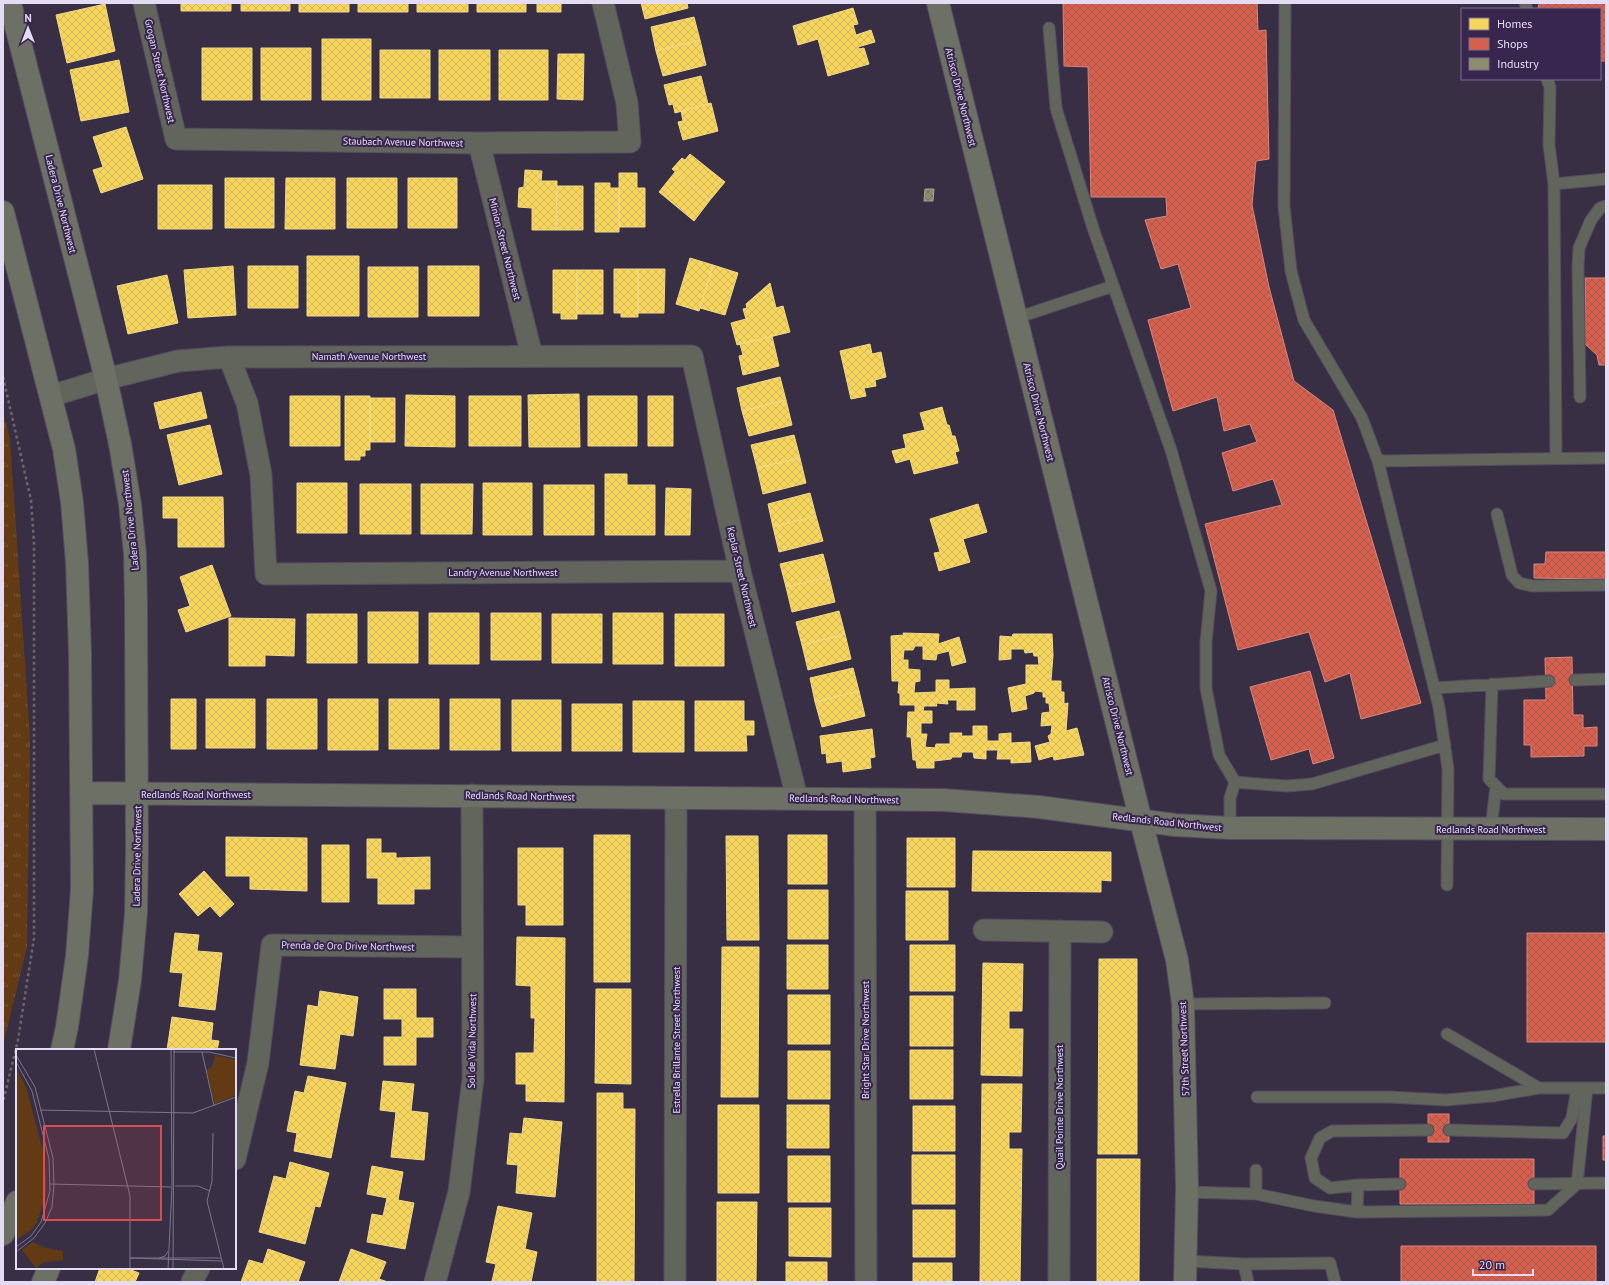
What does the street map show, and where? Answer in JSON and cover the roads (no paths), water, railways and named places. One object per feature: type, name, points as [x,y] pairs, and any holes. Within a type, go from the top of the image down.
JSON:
[{"type":"street","name":"Ladera Drive Northwest","points":[[10,3],[106,379],[120,444],[130,504],[135,554],[138,793],[136,913],[130,980],[119,1049]]},
{"type":"street","name":"Grogan Street Northwest","points":[[144,3],[176,139]]},
{"type":"street","name":"Staubach Avenue Northwest","points":[[176,139],[479,143],[630,142],[627,103],[603,3]]},
{"type":"street","name":"Atrisco Drive Northwest","points":[[938,3],[1141,821]]},
{"type":"street","name":"Minion Street Northwest","points":[[479,143],[532,356]]},
{"type":"street","points":[[3,212],[64,449],[72,502],[77,563],[80,653],[82,889],[77,956],[67,1027],[62,1049]]},
{"type":"street","name":"Namath Avenue Northwest","points":[[51,396],[106,379],[178,361],[229,357],[692,356]]},
{"type":"street","name":"Keplar Street Northwest","points":[[692,356],[740,571],[797,798]]},
{"type":"street","name":"Landry Avenue Northwest","points":[[229,357],[247,403],[261,475],[266,574],[740,571]]},
{"type":"street","name":"Redlands Road Northwest","points":[[81,793],[942,800],[1024,806],[1108,815],[1141,821],[1230,828],[1491,828],[1601,826]]},
{"type":"street","name":"Sol de Vida Northwest","points":[[435,1282],[459,1192],[473,1079],[472,795]]},
{"type":"street","name":"Estrella Brillante Street Northwest","points":[[675,1282],[676,798]]},
{"type":"street","name":"Bright Star Drive Northwest","points":[[865,799],[866,1282]]},
{"type":"street","name":"57th Street Northwest","points":[[1141,821],[1177,960],[1183,1004],[1188,1192],[1185,1282]]},
{"type":"street","points":[[984,930],[1102,932]]},
{"type":"street","name":"Quail Pointe Drive Northwest","points":[[1059,1282],[1060,931]]},
{"type":"street","name":"Prenda de Oro Drive Northwest","points":[[236,1155],[258,1063],[272,945],[472,947]]},
{"type":"street","points":[[3,1234],[16,1204]]},
{"type":"street","points":[[43,1282],[50,1269]]},
{"type":"street","points":[[192,1282],[198,1269]]},
{"type":"lane","points":[[1285,3],[1284,206],[1291,270],[1304,320],[1362,418],[1378,461],[1439,707],[1448,769],[1447,885]]},
{"type":"lane","points":[[1049,28],[1056,108],[1093,228],[1171,450],[1211,591],[1206,642],[1206,688],[1219,755],[1235,782],[1230,798],[1230,828]]},
{"type":"lane","points":[[1547,80],[1550,87],[1549,145],[1554,184],[1556,458]]},
{"type":"lane","points":[[1554,184],[1606,179]]},
{"type":"lane","points":[[1580,398],[1579,248],[1592,220],[1600,208],[1606,206]]},
{"type":"lane","points":[[1016,318],[1113,286]]},
{"type":"lane","points":[[1378,461],[1606,458]]},
{"type":"lane","points":[[1497,514],[1512,575],[1519,583],[1533,586],[1606,585]]},
{"type":"lane","points":[[1575,680],[1606,680]]},
{"type":"lane","points":[[1434,688],[1549,681]]},
{"type":"lane","points":[[1492,684],[1489,779],[1504,794],[1606,794]]},
{"type":"lane","points":[[1235,782],[1286,786],[1312,784],[1444,746]]},
{"type":"lane","points":[[1491,828],[1496,786]]},
{"type":"lane","points":[[1183,1004],[1324,1003]]},
{"type":"lane","points":[[1447,1034],[1539,1088]]},
{"type":"lane","points":[[1256,1098],[1389,1097],[1446,1100],[1492,1096],[1539,1088],[1606,1088]]},
{"type":"lane","points":[[1188,1192],[1256,1194],[1314,1206],[1357,1212],[1548,1210],[1577,1184],[1582,1088]]},
{"type":"lane","points":[[1449,1130],[1563,1133],[1572,1118],[1582,1088]]},
{"type":"lane","points":[[1400,1184],[1358,1185],[1330,1188],[1315,1178],[1311,1158],[1320,1138],[1332,1131],[1428,1130]]},
{"type":"lane","points":[[1256,1170],[1256,1194]]},
{"type":"lane","points":[[1534,1184],[1606,1183]]},
{"type":"lane","points":[[1357,1212],[1358,1185]]},
{"type":"lane","points":[[1186,1261],[1244,1264],[1330,1263],[1335,1282]]},
{"type":"lane","points":[[1244,1264],[1248,1282]]}]
